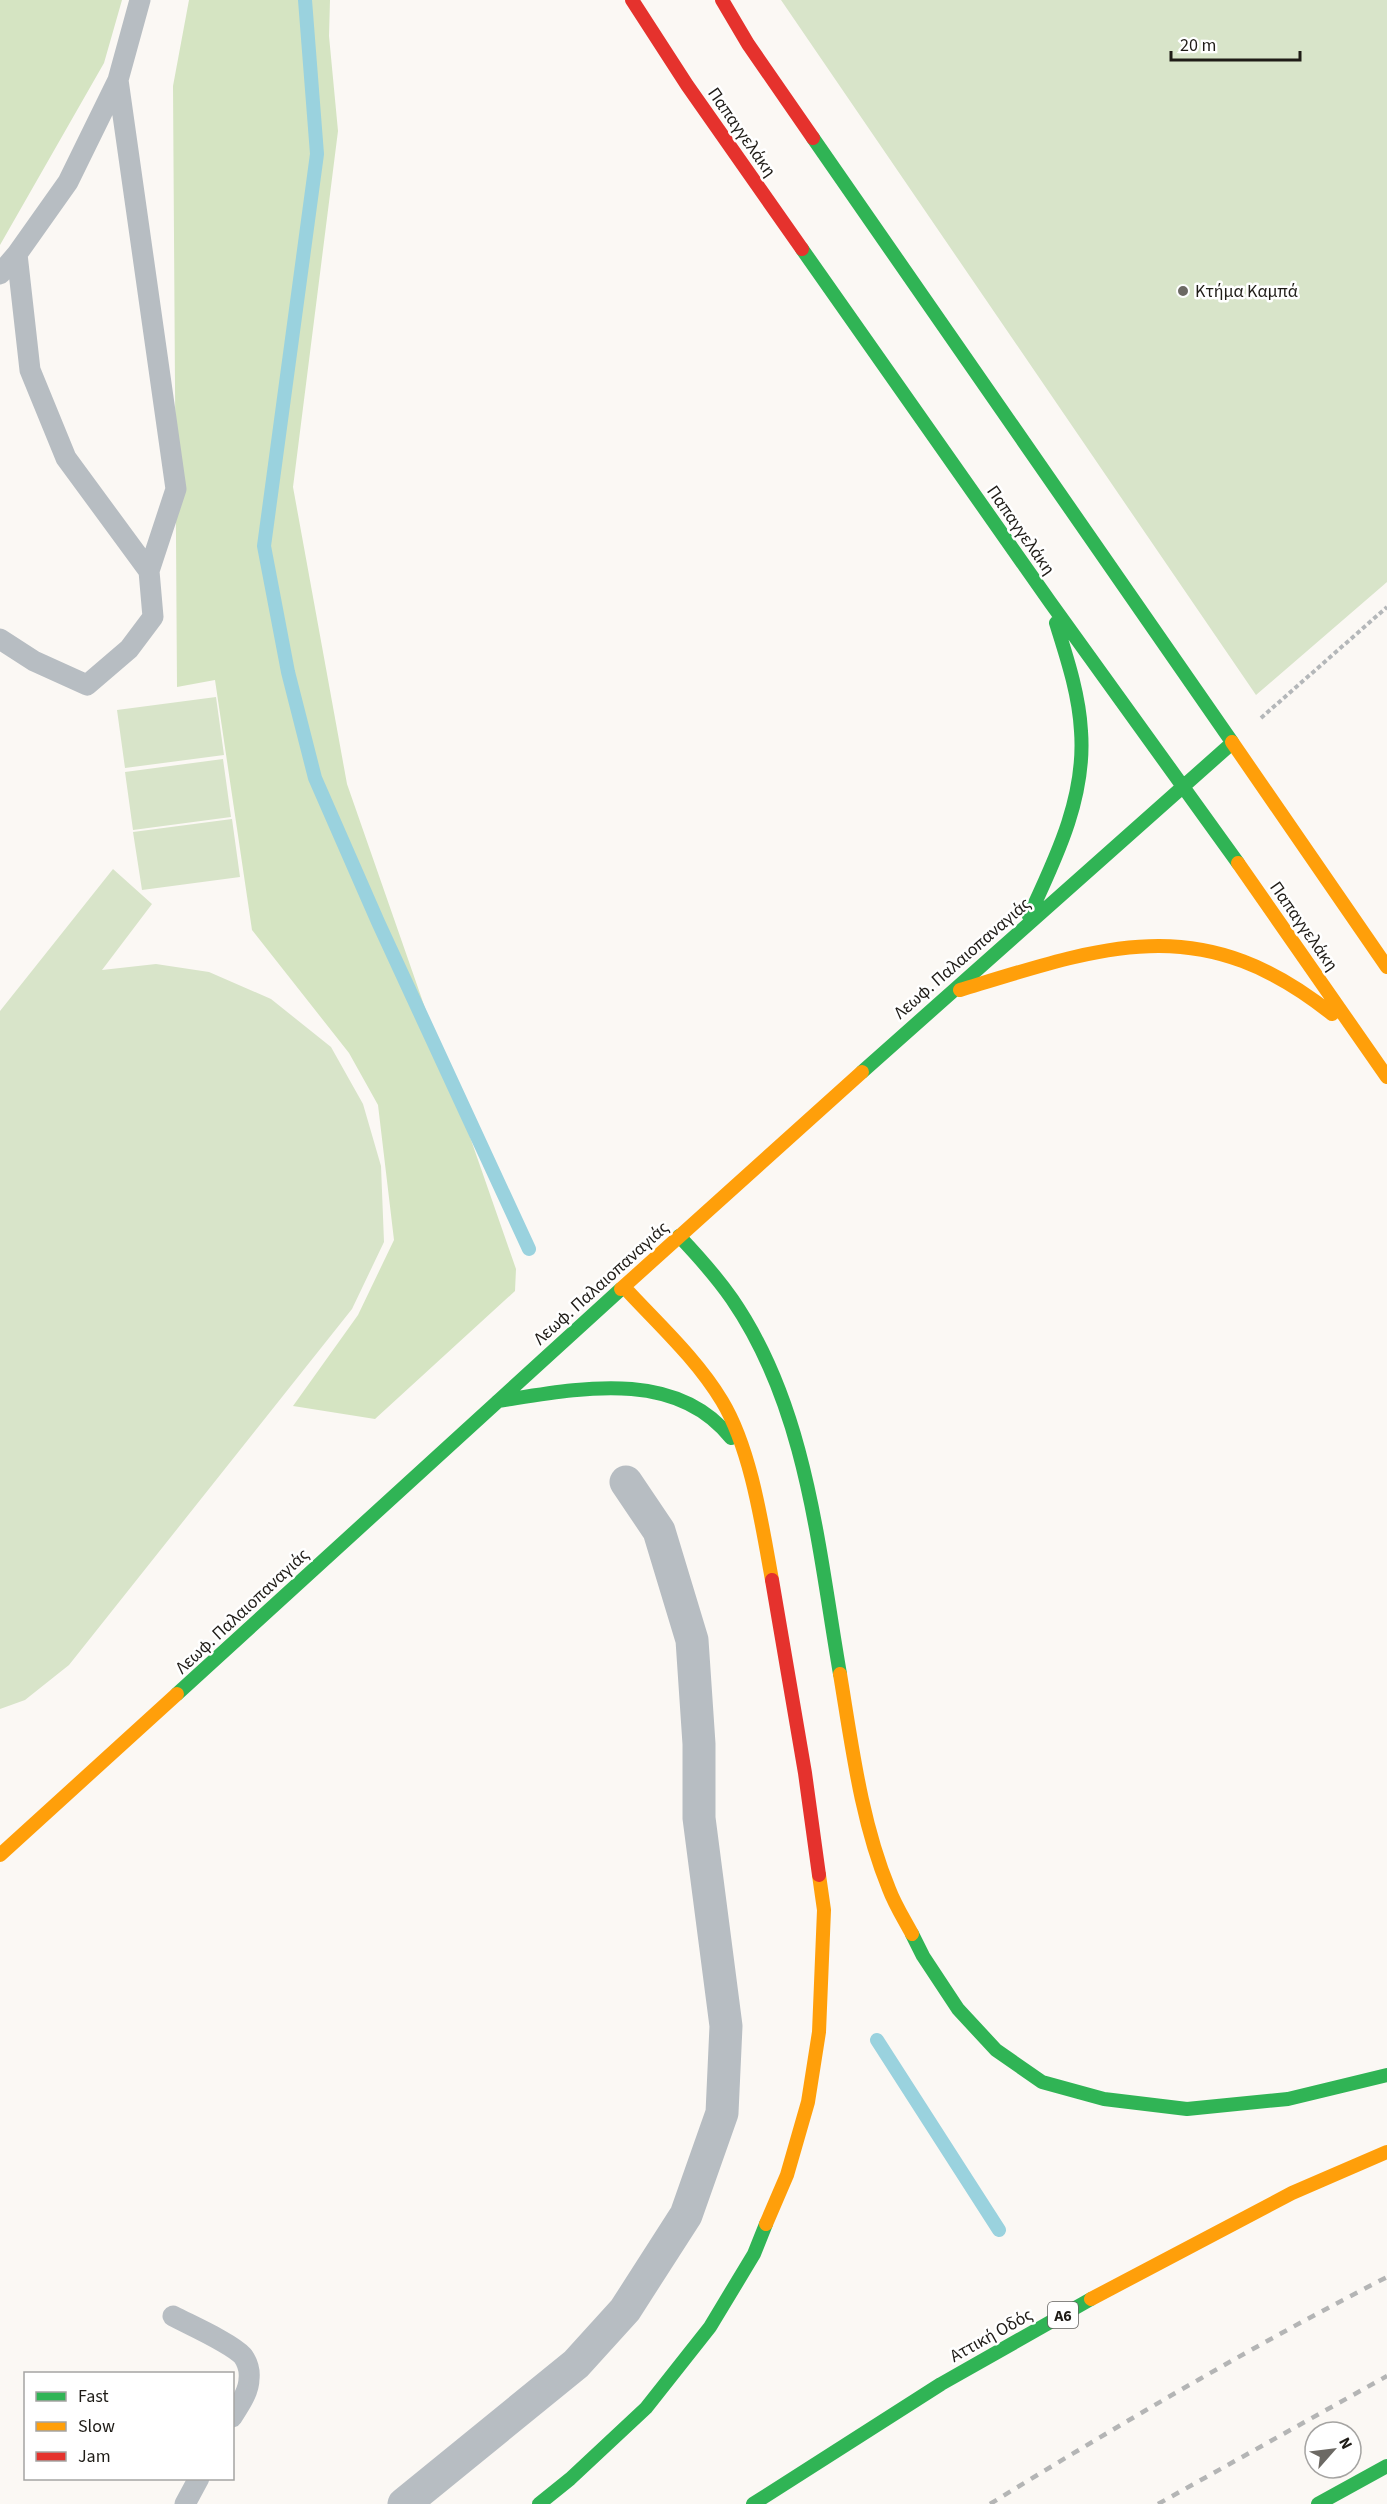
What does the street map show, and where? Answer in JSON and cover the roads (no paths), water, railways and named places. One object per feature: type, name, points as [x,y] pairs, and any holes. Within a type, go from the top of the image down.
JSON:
[{"type":"main road","name":"Παπαγγελάκη","points":[[632,0],[687,85],[1050,602],[1185,786],[1387,1077]]},
{"type":"main road","points":[[722,0],[755,54],[1387,967]]},
{"type":"main road","points":[[1024,927],[1059,849],[1076,792],[1082,745],[1076,688],[1050,602]]},
{"type":"main road","name":"Λεωφ. Παλαιοπαναγιάς","points":[[0,1855],[679,1236],[949,993],[1232,744]]},
{"type":"main road","points":[[949,993],[1076,956],[1134,946],[1183,946],[1235,957],[1285,979],[1325,1007],[1360,1039]]},
{"type":"main road","points":[[679,1236],[709,1268],[733,1301],[774,1380],[795,1438],[810,1499],[852,1749],[872,1838],[889,1890],[923,1956],[958,2009],[996,2050],[1042,2082],[1104,2099],[1187,2109],[1288,2099],[1387,2075]]},
{"type":"main road","points":[[539,2504],[570,2479],[646,2408],[710,2327],[754,2254],[788,2175],[808,2102],[819,2032],[824,1910],[805,1773],[761,1516],[745,1455],[723,1403],[699,1368],[624,1287]]},
{"type":"main road","points":[[498,1401],[580,1389],[623,1388],[664,1393],[694,1405],[716,1420],[745,1455]]},
{"type":"main road","name":"Αττική Οδός","points":[[753,2504],[941,2384],[1123,2281],[1292,2193],[1387,2152]]},
{"type":"main road","points":[[1318,2504],[1387,2466]]},
{"type":"street","points":[[404,2504],[576,2364],[625,2310],[686,2215],[722,2113],[726,2026],[699,1818],[699,1744],[692,1640],[659,1531],[627,1482]]},
{"type":"lane","points":[[0,274],[68,182],[118,80],[140,0]]},
{"type":"lane","points":[[0,639],[34,661],[87,685],[129,649],[153,617],[149,571],[176,489],[118,80]]},
{"type":"lane","points":[[17,254],[30,370],[66,458],[149,571]]},
{"type":"lane","points":[[173,2316],[243,2356],[250,2380],[234,2413]]},
{"type":"lane","points":[[185,2504],[198,2480]]},
{"type":"waterway","points":[[305,0],[317,154],[264,546],[288,672],[315,778],[378,922],[529,1249]]},
{"type":"waterway","points":[[877,2040],[999,2230]]},
{"type":"railway","points":[[990,2504],[1186,2387],[1387,2277]]},
{"type":"railway","points":[[1158,2504],[1387,2376]]},
{"type":"place","name":"Kτήμα Καμπά","points":[[1183,291]]}]
